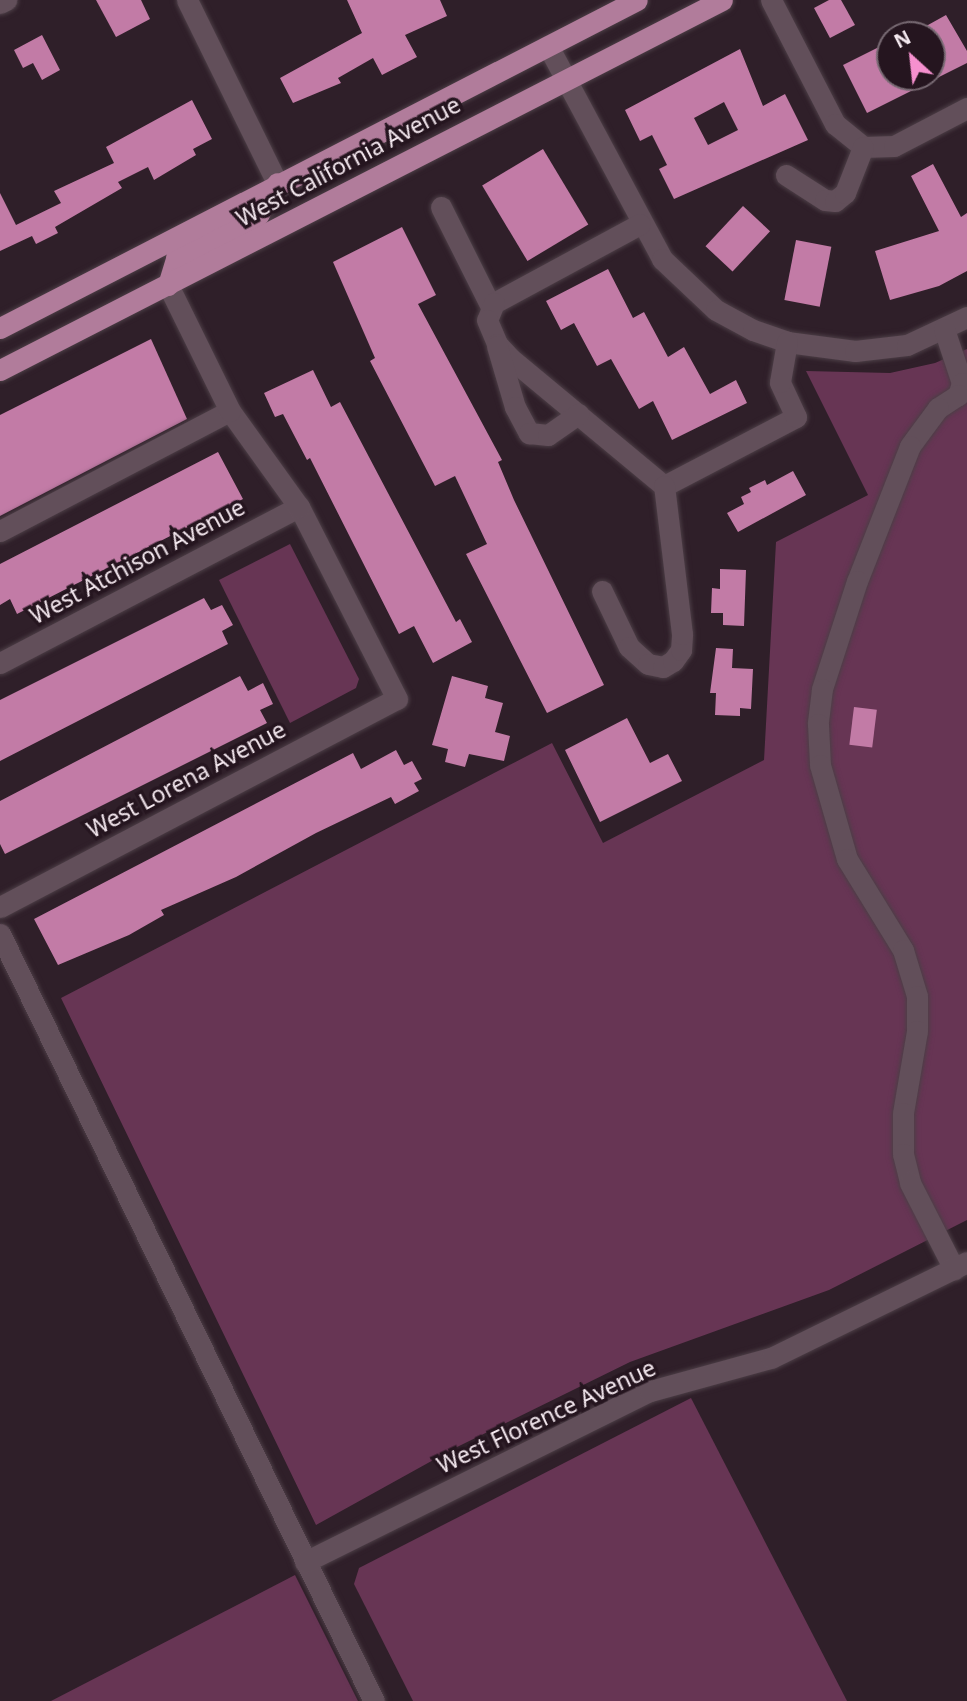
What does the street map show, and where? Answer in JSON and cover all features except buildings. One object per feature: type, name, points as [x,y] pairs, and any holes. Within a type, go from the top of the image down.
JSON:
[{"type":"main road","name":"West California Avenue","points":[[0,328],[637,0]]},
{"type":"main road","name":"West California Avenue","points":[[0,370],[565,78],[722,0]]},
{"type":"main road","points":[[168,285],[176,258],[258,215],[278,183]]},
{"type":"street","points":[[0,3],[6,0]]},
{"type":"street","points":[[187,0],[278,183]]},
{"type":"street","points":[[771,0],[835,124],[863,147],[894,146],[967,108]]},
{"type":"street","points":[[548,46],[640,224],[662,259],[716,310],[753,330],[787,341],[855,351],[907,345],[967,317]]},
{"type":"street","points":[[786,175],[825,200],[835,201],[845,193],[863,147]]},
{"type":"street","points":[[441,207],[491,307],[487,320],[497,344],[515,407],[529,433],[548,435],[578,414]]},
{"type":"street","points":[[491,307],[640,224]]},
{"type":"street","points":[[168,285],[230,411],[299,506]]},
{"type":"street","points":[[944,329],[962,383],[958,395],[938,408],[910,446],[857,581],[822,689],[818,724],[820,765],[847,859],[903,950],[914,984],[917,1031],[903,1113],[902,1154],[909,1183],[961,1266]]},
{"type":"street","points":[[664,486],[796,417],[780,382],[787,341]]},
{"type":"street","points":[[497,344],[664,486],[681,634],[681,650],[673,661],[663,667],[648,664],[629,647],[602,591]]},
{"type":"street","points":[[0,531],[230,411]]},
{"type":"street","name":"West Atchison Avenue","points":[[0,663],[299,506]]},
{"type":"street","name":"West Lorena Avenue","points":[[0,906],[397,699],[299,506]]},
{"type":"street","points":[[0,934],[374,1701]]},
{"type":"street","name":"West Florence Avenue","points":[[305,1562],[650,1391],[771,1358],[961,1266]]},
{"type":"shaded area","points":[[967,349],[967,1220],[829,1290],[630,1362],[455,1448],[316,1525],[61,998],[552,743],[603,843],[764,760],[776,542],[868,495],[806,371],[890,373],[935,363]]},
{"type":"shaded area","points":[[290,544],[359,679],[356,688],[290,723],[219,580]]},
{"type":"shaded area","points":[[691,1398],[847,1701],[413,1701],[354,1584],[359,1568]]},
{"type":"shaded area","points":[[295,1575],[358,1701],[51,1701]]}]
